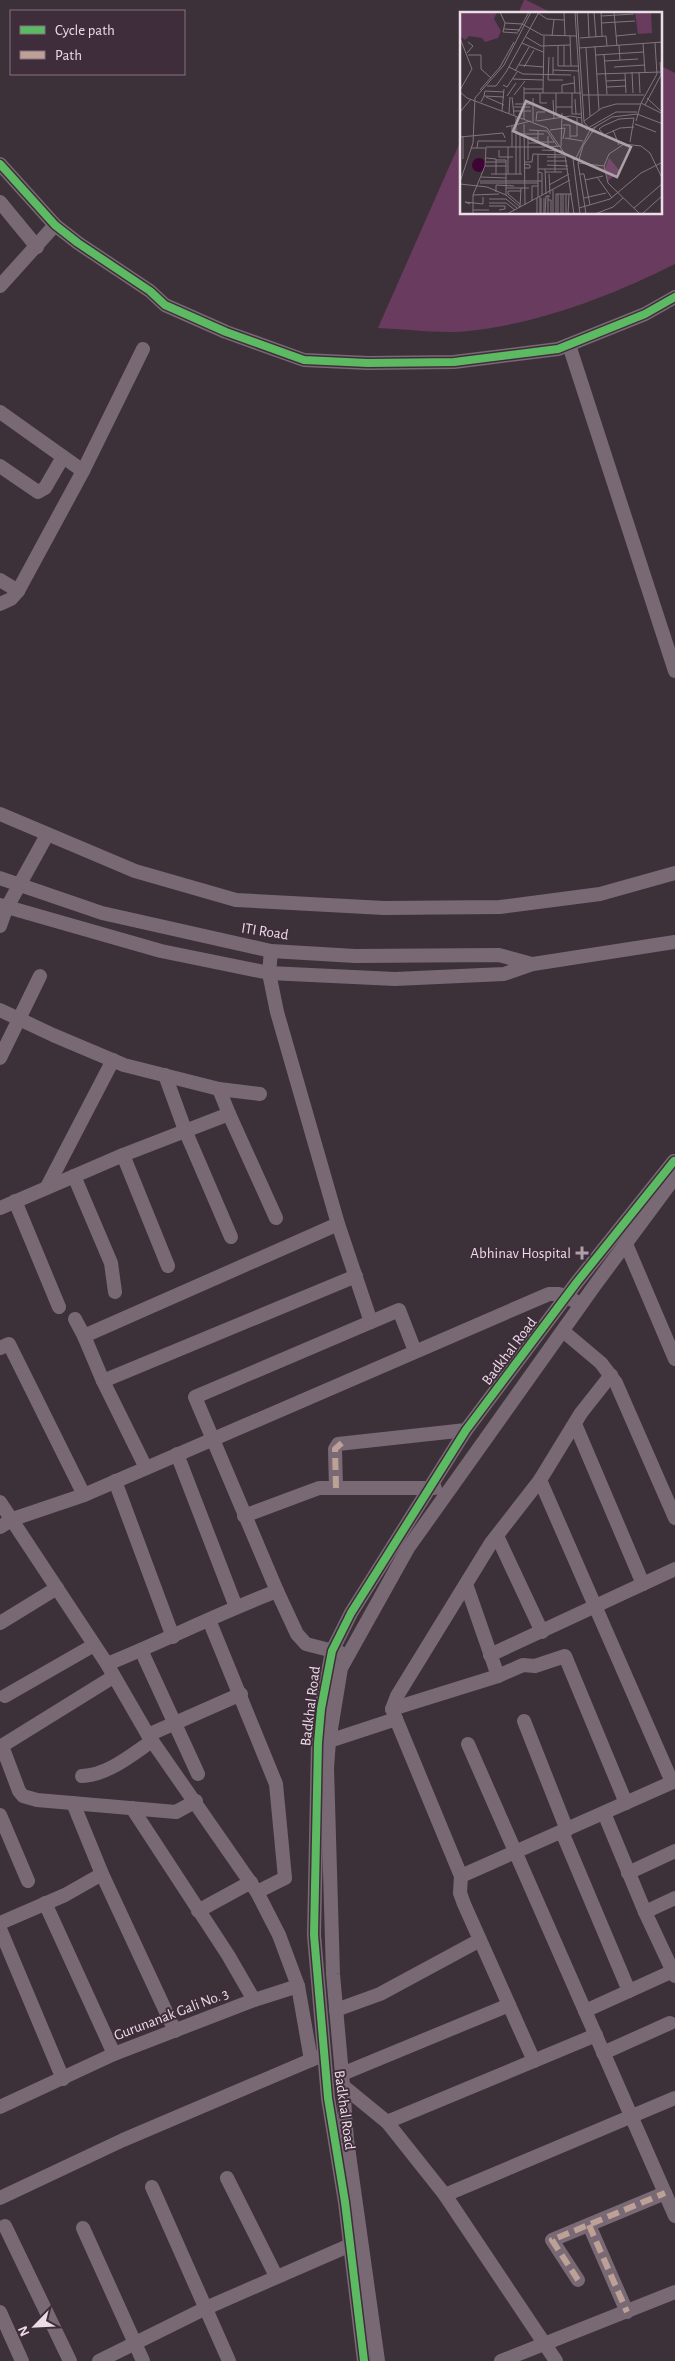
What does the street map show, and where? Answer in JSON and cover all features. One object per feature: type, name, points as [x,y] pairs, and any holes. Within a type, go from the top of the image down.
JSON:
[{"type":"street","points":[[0,164],[55,225],[78,243],[150,291],[165,304],[226,332],[304,360],[368,363],[454,362],[558,349],[645,314],[675,297]]},
{"type":"street","points":[[0,202],[36,247]]},
{"type":"street","points":[[0,286],[55,225]]},
{"type":"street","points":[[569,345],[675,671]]},
{"type":"street","points":[[0,604],[11,599],[18,591],[83,471],[143,349]]},
{"type":"street","points":[[0,412],[83,471]]},
{"type":"street","points":[[0,466],[38,492],[45,488],[63,457]]},
{"type":"street","points":[[0,580],[18,591]]},
{"type":"street","points":[[0,814],[135,871],[236,900],[384,908],[500,907],[600,894],[675,872]]},
{"type":"street","points":[[0,926],[3,907],[20,886],[47,835]]},
{"type":"street","name":"ITI Road","points":[[0,878],[102,913],[271,951],[355,956],[499,956],[533,964]]},
{"type":"street","name":"ITI Road","points":[[3,907],[161,950],[269,973],[395,979],[504,974],[533,964],[675,942]]},
{"type":"street","points":[[271,951],[269,973],[277,1012],[338,1224],[371,1322]]},
{"type":"street","points":[[0,1058],[40,976]]},
{"type":"street","points":[[0,1010],[113,1060],[219,1089],[260,1094]]},
{"type":"street","points":[[47,1187],[113,1060]]},
{"type":"street","points":[[165,1075],[185,1130],[231,1237]]},
{"type":"street","points":[[219,1089],[228,1114],[276,1218]]},
{"type":"street","points":[[0,1208],[122,1154],[228,1114]]},
{"type":"street","points":[[122,1154],[168,1266]]},
{"type":"street","name":"Badkhal Road","points":[[364,2361],[348,2246],[345,2202],[317,2057],[314,1935],[318,1742],[321,1709],[332,1651],[351,1613],[466,1430],[675,1158]]},
{"type":"street","points":[[74,1176],[111,1263],[115,1292]]},
{"type":"street","name":"Badkhal Road","points":[[378,2361],[363,2240],[347,2140],[336,2010],[327,1800],[329,1741],[341,1668],[408,1548],[675,1177]]},
{"type":"street","points":[[15,1201],[59,1307]]},
{"type":"street","points":[[84,1336],[338,1224]]},
{"type":"street","points":[[626,1244],[675,1359]]},
{"type":"street","points":[[103,1381],[356,1276]]},
{"type":"street","points":[[0,1527],[13,1519],[84,1494],[146,1468],[549,1294],[559,1294],[582,1304]]},
{"type":"street","points":[[347,1655],[306,1644],[297,1634],[276,1592],[195,1397],[399,1310],[414,1351]]},
{"type":"street","points":[[75,1319],[146,1468]]},
{"type":"street","points":[[563,1331],[602,1363],[616,1383],[675,1518]]},
{"type":"street","points":[[0,1348],[10,1344],[84,1494]]},
{"type":"street","points":[[534,2061],[460,1893],[461,1876],[394,1714],[397,1696],[466,1584],[497,1536],[540,1480],[575,1424],[611,1375]]},
{"type":"street","points":[[575,1424],[643,1584]]},
{"type":"street","points":[[336,1488],[335,1449],[342,1442],[466,1430]]},
{"type":"street","points":[[177,1454],[236,1607]]},
{"type":"street","points":[[461,1876],[515,1854],[673,1781],[540,1480]]},
{"type":"street","points":[[115,1481],[173,1637]]},
{"type":"street","points":[[244,1516],[319,1488],[451,1488]]},
{"type":"street","points":[[0,1502],[107,1664],[150,1738],[196,1801],[254,1887],[279,1935],[298,1986],[317,2057]]},
{"type":"street","points":[[497,1536],[542,1632]]},
{"type":"street","points":[[490,1655],[675,1569]]},
{"type":"street","points":[[466,1584],[498,1676]]},
{"type":"street","points":[[0,1622],[57,1588]]},
{"type":"street","points":[[107,1664],[173,1637],[236,1607],[276,1592]]},
{"type":"street","points":[[198,1911],[254,1887],[285,1878],[276,1784],[241,1694],[209,1620]]},
{"type":"street","points":[[5,1696],[94,1645]]},
{"type":"street","points":[[141,1650],[198,1774]]},
{"type":"street","points":[[329,1741],[523,1665],[535,1666],[565,1656],[626,1803]]},
{"type":"street","points":[[113,1677],[1,1746],[19,1791],[23,1796],[36,1800],[176,1812],[196,1801]]},
{"type":"street","points":[[82,1776],[95,1775],[117,1764],[150,1738],[175,1722],[241,1694]]},
{"type":"street","points":[[524,1721],[565,1831],[629,1991]]},
{"type":"street","points":[[468,1744],[631,2116],[670,2198],[675,2216]]},
{"type":"street","points":[[73,1803],[102,1874],[175,2031]]},
{"type":"street","points":[[132,1808],[254,2000]]},
{"type":"street","points":[[585,2011],[674,1973],[645,1912],[604,1813]]},
{"type":"street","points":[[0,1815],[28,1881]]},
{"type":"street","points":[[628,1873],[675,1851]]},
{"type":"street","points":[[0,1923],[65,1895],[102,1874]]},
{"type":"street","points":[[645,1912],[675,1898]]},
{"type":"street","name":"Gurunanak Gali No. 3","points":[[45,1903],[114,2054],[254,2000],[298,1986]]},
{"type":"street","points":[[0,1929],[63,2079]]},
{"type":"street","points":[[336,2010],[380,1994],[480,1940]]},
{"type":"street","points":[[509,2005],[342,2080],[387,2122],[445,2195],[556,2361]]},
{"type":"street","points":[[604,2053],[670,2023]]},
{"type":"street","points":[[387,2122],[596,2035]]},
{"type":"street","points":[[0,2198],[123,2140],[340,2048]]},
{"type":"street","points":[[0,2107],[114,2054]]},
{"type":"street","points":[[445,2195],[675,2098]]},
{"type":"street","points":[[227,2178],[276,2276]]},
{"type":"street","points":[[152,2187],[230,2361]]},
{"type":"street","points":[[578,2280],[552,2240],[589,2225],[670,2198]]},
{"type":"street","points":[[589,2225],[627,2312]]},
{"type":"street","points":[[5,2226],[70,2361]]},
{"type":"street","points":[[83,2228],[143,2361]]},
{"type":"street","points":[[99,2361],[206,2308],[276,2276],[363,2240]]},
{"type":"street","points":[[501,2361],[675,2292]]},
{"type":"street","points":[[0,2312],[22,2361]]},
{"type":"shaded area","points":[[524,0],[526,0],[550,12],[519,12]]},
{"type":"shaded area","points":[[662,66],[675,73],[675,264],[601,297],[523,322],[458,332],[378,328],[460,142],[460,215],[662,215]]},
{"type":"marked path","points":[[336,1488],[335,1449],[343,1442]]},
{"type":"marked path","points":[[578,2280],[552,2240],[665,2193]]},
{"type":"marked path","points":[[589,2225],[627,2312]]},
{"type":"cycle path","points":[[0,164],[55,225],[78,243],[150,291],[165,305],[226,332],[304,360],[368,363],[454,362],[558,349],[645,314],[675,297]]},
{"type":"cycle path","points":[[364,2361],[345,2202],[328,2098],[314,1935],[318,1743],[321,1709],[332,1651],[351,1613],[466,1430],[577,1282],[674,1161]]},
{"type":"place","name":"Abhinav Hospital","points":[[582,1253]]}]
